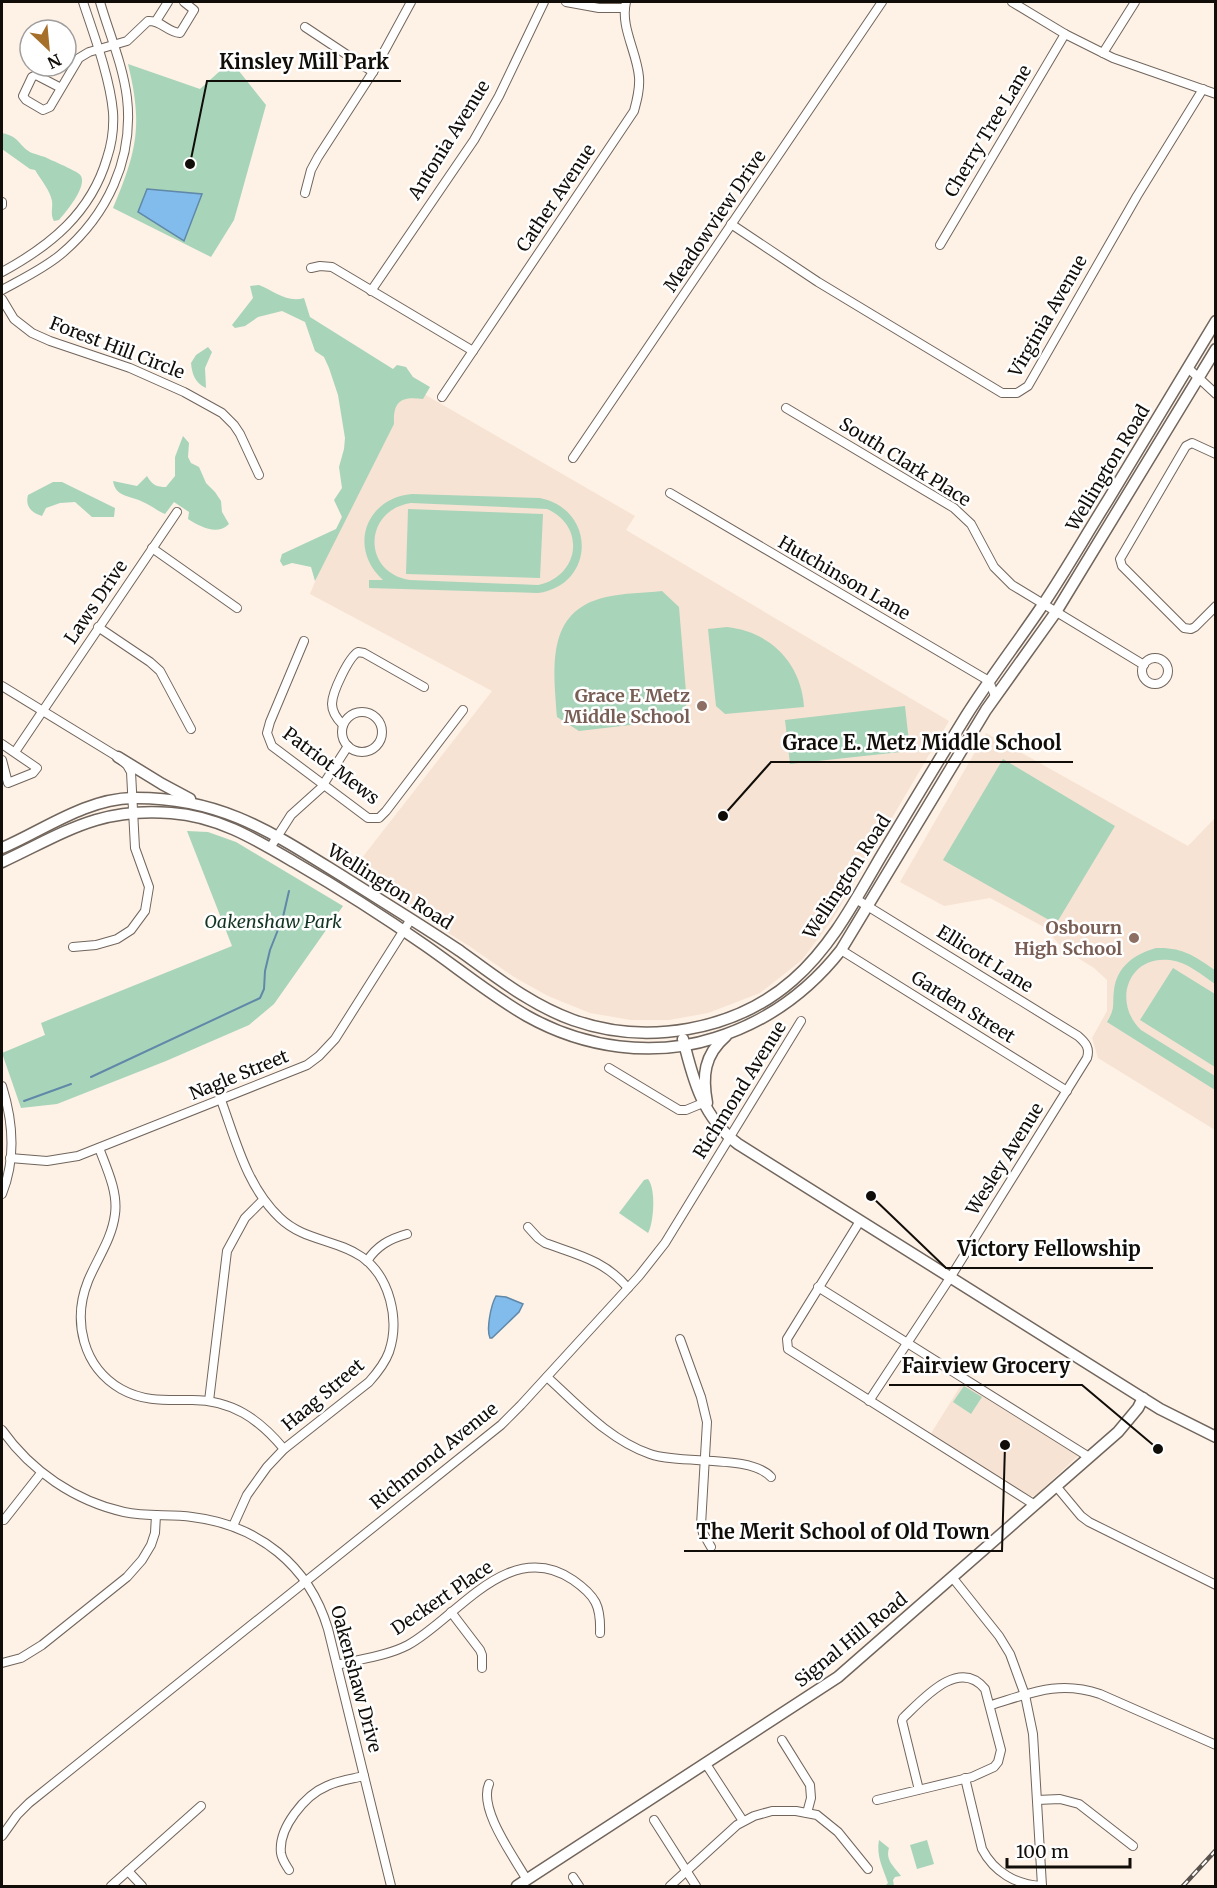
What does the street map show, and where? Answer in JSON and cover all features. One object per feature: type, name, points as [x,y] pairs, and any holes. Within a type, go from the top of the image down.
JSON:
[{"type":"main road","name":"Wellington Road","points":[[2,848],[70,814],[112,801],[132,798],[207,806],[244,819],[277,837],[411,919],[537,1004],[570,1019],[614,1030],[637,1032],[680,1030],[750,1009],[779,991],[804,970],[828,941],[856,899],[988,681],[1043,605],[1215,321]]},
{"type":"main road","name":"Wellington Road","points":[[2,862],[84,823],[132,812],[172,813],[212,821],[239,831],[338,888],[527,1016],[570,1035],[612,1046],[654,1049],[684,1046],[732,1033],[763,1018],[798,995],[817,978],[841,950],[995,696],[1056,612],[1215,349]]},
{"type":"main road","points":[[118,757],[169,788],[207,806]]},
{"type":"main road","points":[[680,1030],[690,1069],[703,1102],[709,1113],[730,1138],[1143,1398],[1215,1437]]},
{"type":"main road","points":[[709,1113],[705,1082],[706,1064],[712,1051],[732,1033]]},
{"type":"main road","name":"Signal Hill Road","points":[[517,1887],[838,1677],[1126,1424],[1143,1398]]},
{"type":"street","points":[[2,273],[26,259],[61,233],[81,211],[98,184],[111,145],[112,101],[83,2]]},
{"type":"street","points":[[2,290],[61,255],[96,218],[114,187],[129,132],[126,96],[100,2]]},
{"type":"street","points":[[156,21],[168,2]]},
{"type":"street","points":[[61,88],[36,75],[32,77],[23,96],[45,110],[50,107],[79,58],[132,38],[148,21],[156,21],[173,32],[180,33],[194,10],[184,2]]},
{"type":"street","points":[[305,193],[311,170],[318,157],[373,72],[411,2]]},
{"type":"street","name":"Antonia Avenue","points":[[371,291],[474,140],[499,96],[544,2]]},
{"type":"street","points":[[566,2],[599,8],[625,5]]},
{"type":"street","name":"Meadowview Drive","points":[[573,458],[882,2]]},
{"type":"street","points":[[1012,2],[1065,34],[1103,53],[1215,94]]},
{"type":"street","points":[[1103,53],[1135,2]]},
{"type":"street","name":"Cather Avenue","points":[[442,397],[634,111],[638,97],[639,75],[624,18],[625,5]]},
{"type":"street","points":[[305,27],[373,72]]},
{"type":"street","name":"Cherry Tree Lane","points":[[940,244],[1065,34]]},
{"type":"street","name":"Virginia Avenue","points":[[731,224],[818,282],[972,377],[1002,393],[1017,393],[1028,386],[1125,216],[1203,89]]},
{"type":"street","points":[[311,268],[332,267],[473,351]]},
{"type":"street","name":"Forest Hill Circle","points":[[2,299],[14,319],[32,333],[130,368],[216,409],[229,419],[240,434],[259,475]]},
{"type":"street","points":[[1188,368],[1215,394]]},
{"type":"street","name":"South Clark Place","points":[[786,408],[954,508],[971,524],[994,567],[1019,591],[1144,665]]},
{"type":"street","points":[[1215,454],[1192,444],[1186,446],[1120,559],[1122,566],[1184,627],[1196,627],[1215,606]]},
{"type":"street","name":"Hutchinson Lane","points":[[670,493],[988,681]]},
{"type":"street","name":"Laws Drive","points":[[15,752],[177,512]]},
{"type":"street","points":[[152,548],[237,608]]},
{"type":"street","points":[[98,627],[160,671],[191,729]]},
{"type":"street","name":"Patriot Mews","points":[[304,641],[267,733],[272,746],[368,818],[379,818],[463,710]]},
{"type":"street","points":[[343,725],[334,712],[332,699],[349,659],[358,652],[364,653],[424,687]]},
{"type":"street","points":[[988,681],[995,696]]},
{"type":"street","points":[[2,686],[118,757],[130,769],[135,848],[149,887],[146,911],[131,930],[117,939],[96,945],[74,947]]},
{"type":"street","points":[[363,712],[373,715],[381,728],[381,738],[370,750],[360,752],[348,746],[342,735],[343,725],[348,716],[363,712]]},
{"type":"street","points":[[2,744],[37,768],[35,772],[8,783],[2,759]]},
{"type":"street","points":[[270,848],[291,815],[323,784],[348,746]]},
{"type":"street","name":"Ellicott Lane","points":[[856,899],[1078,1036],[1085,1043],[1089,1053]]},
{"type":"street","name":"Nagle Street","points":[[10,1158],[39,1161],[63,1159],[99,1148],[296,1070],[319,1056],[335,1039],[411,919]]},
{"type":"street","name":"Garden Street","points":[[841,950],[1067,1092]]},
{"type":"street","name":"Richmond Avenue","points":[[2,1836],[29,1803],[501,1425],[628,1288],[665,1243],[801,1021]]},
{"type":"street","name":"Wesley Avenue","points":[[869,1401],[950,1278],[1088,1059],[1089,1053]]},
{"type":"street","points":[[609,1068],[679,1110],[686,1110],[703,1102]]},
{"type":"street","points":[[2,1086],[10,1123],[10,1158],[2,1194]]},
{"type":"street","name":"Haag Street","points":[[221,1100],[250,1176],[263,1200],[288,1225],[319,1240],[353,1252],[367,1261],[383,1283],[392,1307],[394,1330],[388,1354],[378,1372],[369,1382],[284,1449],[256,1480],[233,1526]]},
{"type":"street","points":[[99,1148],[114,1191],[116,1209],[110,1234],[87,1284],[81,1304],[82,1332],[87,1352],[110,1381],[137,1396],[158,1401],[209,1401],[233,1406],[268,1431],[284,1449]]},
{"type":"street","points":[[209,1401],[227,1251],[245,1218],[263,1200]]},
{"type":"street","points":[[860,1221],[787,1339],[786,1346],[791,1353],[1035,1505]]},
{"type":"street","points":[[528,1227],[545,1243],[598,1262],[628,1288]]},
{"type":"street","points":[[367,1261],[381,1245],[390,1239],[407,1234]]},
{"type":"street","points":[[818,1287],[1089,1457]]},
{"type":"street","points":[[680,1339],[705,1409],[707,1435],[701,1525],[711,1547]]},
{"type":"street","points":[[547,1377],[598,1423],[630,1446],[657,1456],[754,1466],[767,1472],[771,1477]]},
{"type":"street","name":"Oakenshaw Drive","points":[[2,1430],[20,1453],[61,1486],[98,1504],[131,1513],[193,1517],[233,1526],[251,1533],[276,1550],[306,1582],[323,1613],[391,1887]]},
{"type":"street","points":[[4,1520],[42,1473]]},
{"type":"street","points":[[1056,1486],[1081,1516],[1089,1522],[1215,1585]]},
{"type":"street","points":[[2,1663],[21,1658],[35,1650],[127,1577],[151,1545],[156,1515]]},
{"type":"street","name":"Deckert Place","points":[[337,1665],[408,1645],[498,1577],[524,1570],[544,1569],[569,1578],[588,1591],[598,1606],[600,1633]]},
{"type":"street","points":[[952,1577],[999,1636],[1010,1654],[1025,1695],[1033,1734],[1042,1886],[1024,1884],[1008,1877],[986,1858],[965,1778]]},
{"type":"street","points":[[451,1612],[480,1650],[482,1668]]},
{"type":"street","points":[[877,1800],[919,1790],[965,1778],[990,1770],[1000,1757],[1001,1750],[991,1706],[985,1689],[979,1682],[965,1677],[939,1685],[903,1718],[919,1790]]},
{"type":"street","points":[[991,1706],[1053,1688],[1083,1688],[1215,1745]]},
{"type":"street","points":[[782,1740],[810,1785],[811,1798],[807,1813]]},
{"type":"street","points":[[706,1764],[743,1821]]},
{"type":"street","points":[[290,1870],[283,1860],[281,1847],[295,1812],[310,1796],[327,1786],[364,1776]]},
{"type":"street","points":[[489,1784],[486,1798],[489,1813],[527,1880]]},
{"type":"street","points":[[1037,1800],[1060,1798],[1079,1804],[1133,1846]]},
{"type":"street","points":[[111,1887],[201,1806]]},
{"type":"street","points":[[670,1887],[743,1821],[772,1811],[796,1810],[817,1815],[838,1832],[868,1869]]},
{"type":"street","points":[[654,1820],[696,1887]]},
{"type":"street","points":[[128,1871],[142,1887]]},
{"type":"street","points":[[573,1877],[579,1887]]},
{"type":"shaded area","name":"Grace E Metz Middle School","points":[[398,379],[635,516],[626,530],[949,721],[832,920],[802,960],[760,993],[708,1013],[669,1020],[631,1020],[590,1013],[548,996],[514,977],[351,872],[492,691],[310,594]]},
{"type":"shaded area","name":"Osbourn High School","points":[[986,733],[1188,846],[1215,818],[1215,1130],[1098,1058],[1092,1038],[1107,1011],[1107,980],[1094,968],[1065,950],[1042,926],[990,898],[944,906],[900,882]]},
{"type":"shaded area","points":[[963,1382],[1080,1454],[1036,1495],[1030,1497],[1026,1495],[930,1435]]},
{"type":"green space","points":[[231,61],[266,105],[234,220],[211,257],[113,208],[128,170],[135,138],[135,104],[128,64],[200,89]]},
{"type":"green space","points":[[2,133],[16,139],[32,153],[67,167],[81,176],[79,193],[59,220],[54,221],[51,197],[35,170],[30,169],[2,149]]},
{"type":"green space","points":[[259,285],[286,298],[304,298],[310,317],[393,369],[397,365],[406,367],[413,377],[430,387],[423,399],[409,398],[397,405],[394,424],[315,581],[311,567],[292,563],[283,566],[280,561],[282,554],[336,529],[342,517],[334,500],[342,488],[339,467],[345,438],[338,395],[329,368],[324,357],[315,351],[305,322],[282,311],[258,317],[245,326],[235,328],[232,325],[253,298],[250,286]]},
{"type":"green space","points":[[208,347],[212,352],[205,368],[206,388],[195,378],[191,363],[196,355]]},
{"type":"green space","points":[[183,436],[189,443],[188,457],[191,463],[199,467],[206,483],[221,501],[222,512],[229,524],[224,528],[214,530],[198,525],[188,519],[189,512],[174,502],[165,514],[146,503],[120,493],[115,486],[113,481],[137,486],[147,476],[155,485],[166,487],[175,476],[175,457]]},
{"type":"green space","points":[[53,482],[62,482],[115,508],[114,517],[92,517],[75,502],[60,503],[46,508],[42,516],[35,513],[28,506],[28,495]]},
{"type":"green space","points":[[412,494],[540,498],[559,505],[572,517],[579,531],[582,547],[579,563],[570,576],[557,587],[538,593],[369,588],[369,580],[383,580],[372,568],[366,554],[364,540],[367,527],[373,515],[383,505],[396,498]],"holes":[[[411,503],[547,509],[560,517],[568,527],[573,550],[570,561],[563,572],[552,580],[538,585],[410,580],[394,575],[383,566],[374,542],[377,529],[384,517],[395,508]]]},
{"type":"green space","points":[[408,509],[543,514],[540,578],[406,574]]},
{"type":"green space","points":[[662,591],[679,607],[687,704],[678,716],[656,718],[656,722],[579,731],[557,717],[555,662],[557,645],[562,629],[572,615],[586,604],[606,597]]},
{"type":"green space","points":[[727,627],[757,635],[781,652],[797,677],[804,707],[725,714],[716,706],[708,629]]},
{"type":"green space","points":[[905,706],[910,751],[790,764],[785,720]]},
{"type":"green space","points":[[1003,759],[1115,826],[1056,924],[943,860]]},
{"type":"green space","name":"Oakenshaw Park","points":[[187,831],[208,832],[236,842],[343,906],[274,1004],[249,1025],[57,1104],[21,1108],[2,1053],[45,1035],[41,1023],[232,946]]},
{"type":"green space","points":[[1156,948],[1188,953],[1215,970],[1215,984],[1182,963],[1156,960],[1144,965],[1135,973],[1126,994],[1127,1007],[1132,1019],[1141,1030],[1215,1076],[1215,1090],[1107,1022],[1113,1010],[1114,990],[1119,974],[1128,962]]},
{"type":"green space","points":[[1173,968],[1215,994],[1215,1067],[1140,1020]]},
{"type":"green space","points":[[648,1179],[651,1184],[653,1206],[648,1233],[619,1213],[644,1180]]},
{"type":"green space","points":[[964,1386],[982,1397],[971,1414],[953,1402]]},
{"type":"green space","points":[[879,1840],[889,1848],[889,1860],[901,1876],[895,1877],[894,1886],[885,1886],[888,1883],[879,1857]]},
{"type":"green space","points":[[927,1840],[934,1864],[917,1869],[910,1845]]},
{"type":"water","points":[[147,189],[202,194],[184,241],[138,212]]},
{"type":"water","points":[[496,1296],[506,1297],[523,1304],[519,1312],[490,1338],[490,1317]]},
{"type":"waterway","points":[[91,1077],[260,998],[264,989],[270,950],[283,917],[289,891]]},
{"type":"waterway","points":[[24,1101],[71,1084]]},
{"type":"railway","points":[[1183,1886],[1216,1850]]},
{"type":"place","name":"Kinsley Mill Park","points":[[190,164]]},
{"type":"place","name":"Grace E Metz Middle School","points":[[702,706]]},
{"type":"place","name":"Grace E. Metz Middle School","points":[[723,816]]},
{"type":"place","name":"Osbourn High School","points":[[1134,938]]},
{"type":"place","name":"Victory Fellowship","points":[[871,1196]]},
{"type":"place","name":"The Merit School of Old Town","points":[[1005,1445]]},
{"type":"place","name":"Fairview Grocery","points":[[1158,1449]]}]
